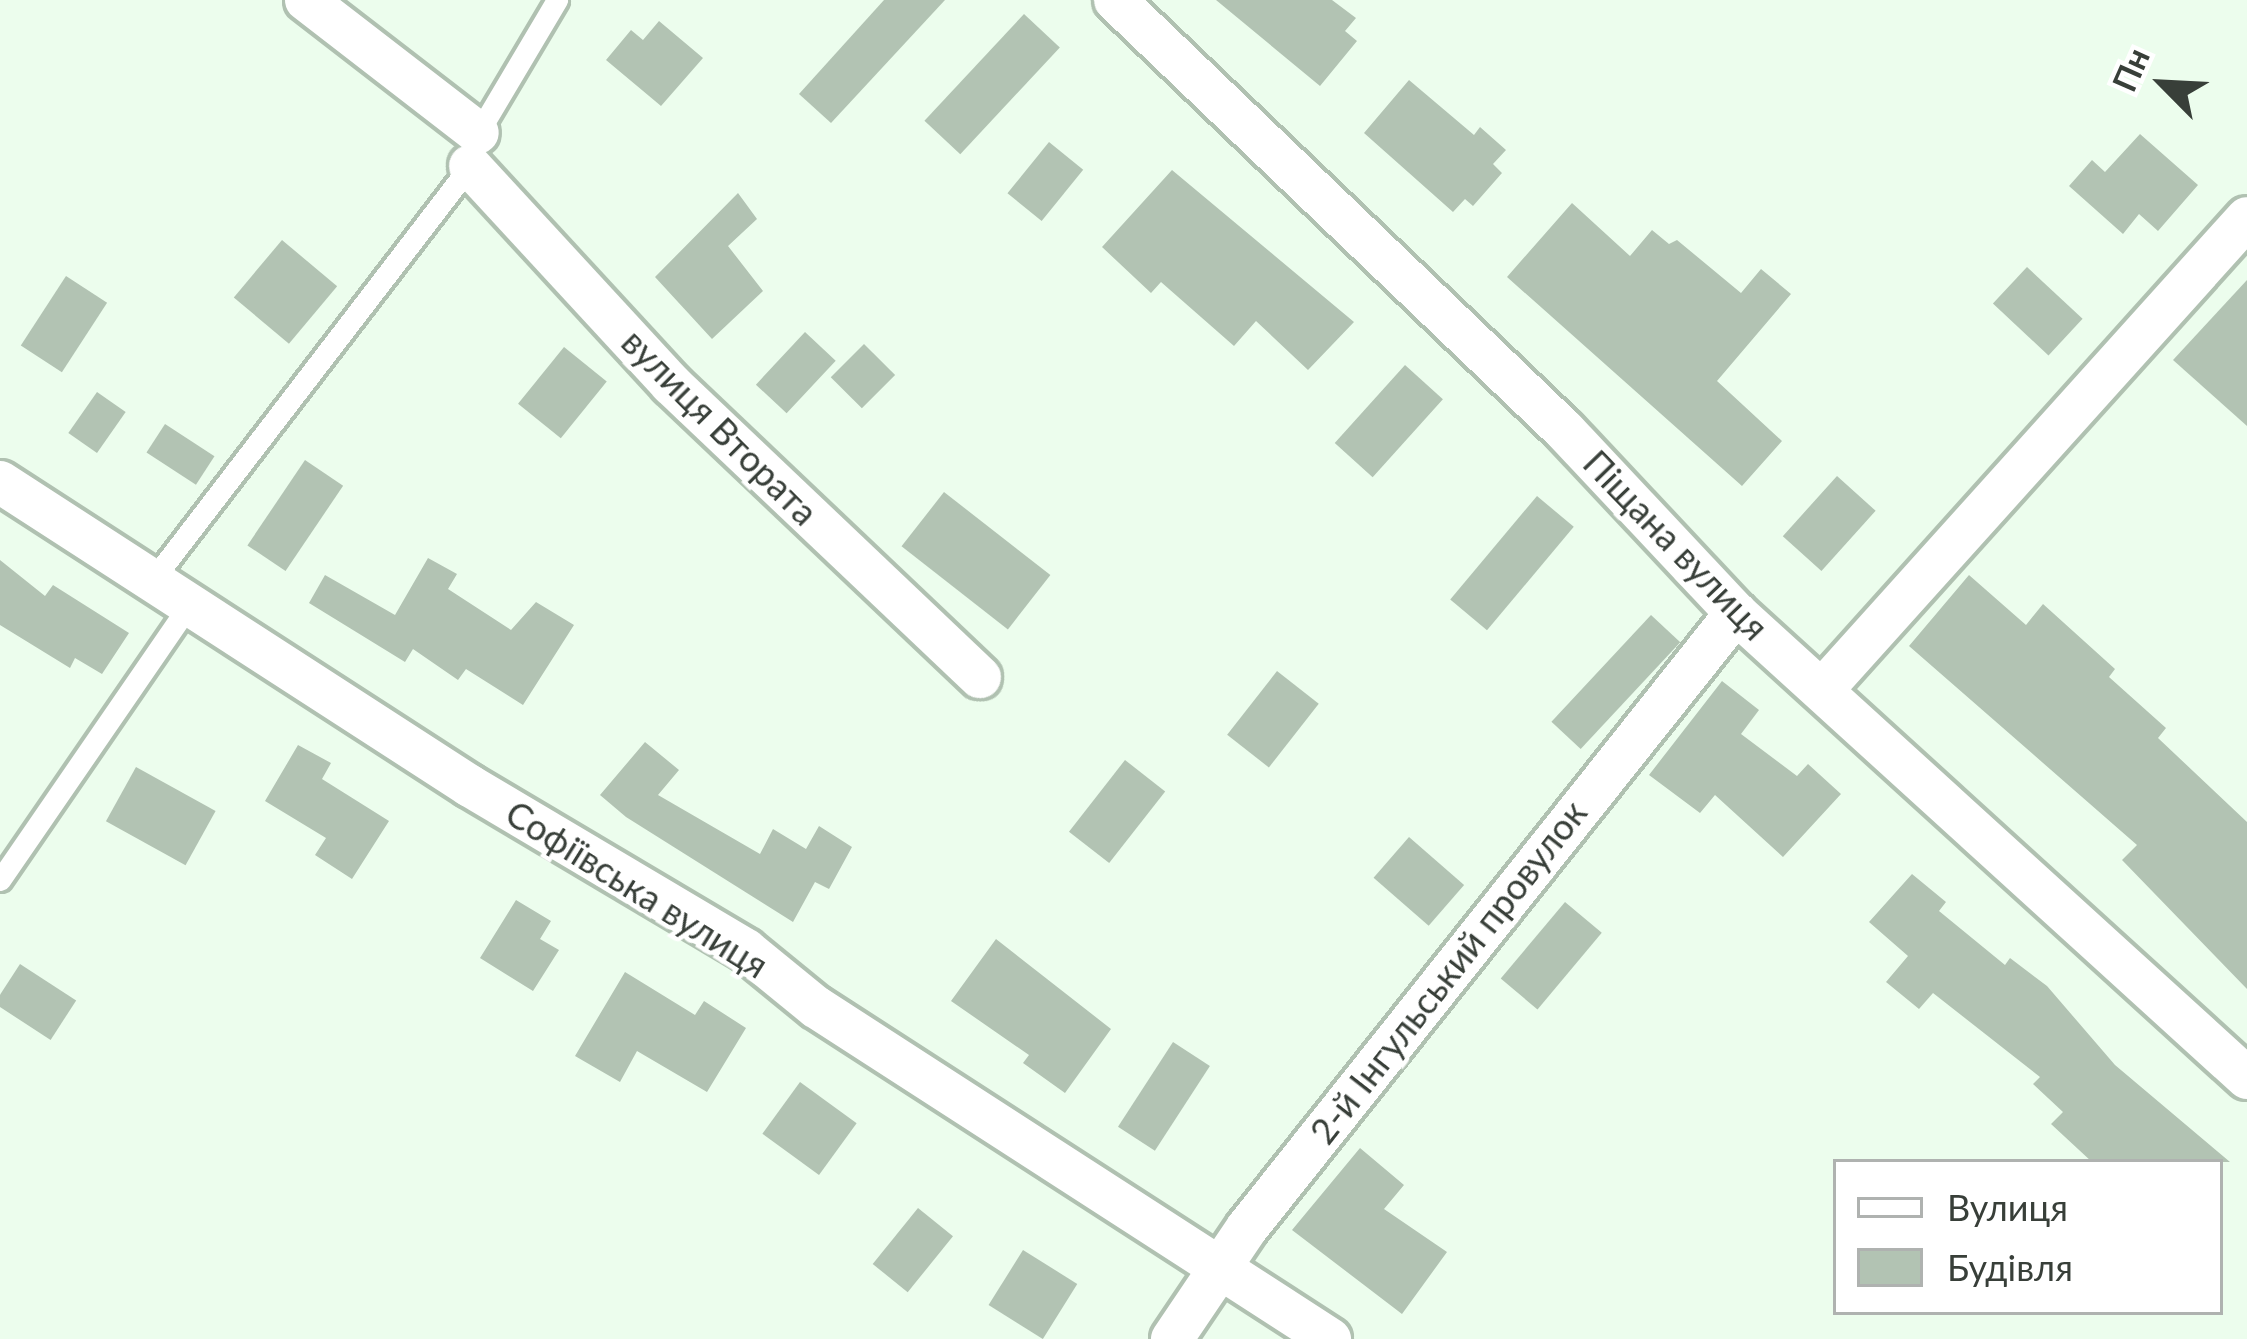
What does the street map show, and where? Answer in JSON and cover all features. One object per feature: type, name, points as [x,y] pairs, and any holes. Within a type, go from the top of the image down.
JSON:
[{"type":"street","name":"вулиця Втората","points":[[305,0],[474,149],[671,384],[980,677]]},
{"type":"street","name":"Піщана вулиця","points":[[1114,0],[1565,431],[1736,613],[1824,688],[1953,816],[2247,1078]]},
{"type":"street","points":[[1824,688],[2247,218]]},
{"type":"street","name":"Софіївська вулиця","points":[[0,482],[188,606],[746,950],[816,1007],[1330,1339]]},
{"type":"street","name":"2-й Інгульський провулок","points":[[1172,1339],[1222,1265],[1736,613]]},
{"type":"lane","points":[[151,581],[474,149],[557,0]]},
{"type":"lane","points":[[0,880],[188,606]]},
{"type":"building","points":[[884,0],[945,0],[831,123],[799,94]]},
{"type":"building","points":[[1216,0],[1332,0],[1356,18],[1345,31],[1357,41],[1320,86]]},
{"type":"building","points":[[1024,14],[1060,47],[960,154],[924,121]]},
{"type":"building","points":[[659,21],[703,58],[661,106],[606,60],[631,30],[643,40]]},
{"type":"building","points":[[1409,80],[1474,135],[1480,127],[1506,150],[1493,164],[1502,173],[1473,206],[1465,199],[1453,212],[1364,133]]},
{"type":"building","points":[[2140,134],[2198,185],[2158,231],[2139,214],[2123,234],[2069,186],[2092,160],[2105,172]]},
{"type":"building","points":[[1049,142],[1083,170],[1042,221],[1007,193]]},
{"type":"building","points":[[1172,170],[1354,322],[1308,370],[1256,321],[1234,346],[1161,282],[1151,293],[1102,247]]},
{"type":"building","points":[[738,193],[757,219],[728,246],[763,291],[712,339],[655,277]]},
{"type":"building","points":[[1572,203],[1630,256],[1652,230],[1669,244],[1677,240],[1741,293],[1761,269],[1791,294],[1717,381],[1782,441],[1742,486],[1507,277]]},
{"type":"building","points":[[282,240],[337,286],[289,344],[234,297]]},
{"type":"building","points":[[2027,267],[2083,319],[2048,355],[1993,304]]},
{"type":"building","points":[[66,276],[107,303],[62,372],[21,346]]},
{"type":"building","points":[[2247,280],[2247,426],[2173,360]]},
{"type":"building","points":[[805,332],[836,361],[787,413],[756,385]]},
{"type":"building","points":[[864,344],[895,375],[862,408],[831,377]]},
{"type":"building","points":[[564,347],[607,382],[561,438],[518,404]]},
{"type":"building","points":[[1405,365],[1443,399],[1373,477],[1335,443]]},
{"type":"building","points":[[97,392],[126,412],[97,453],[68,433]]},
{"type":"building","points":[[165,424],[214,456],[196,485],[146,453]]},
{"type":"building","points":[[305,460],[343,486],[286,571],[247,545]]},
{"type":"building","points":[[1837,476],[1876,511],[1821,571],[1783,536]]},
{"type":"building","points":[[944,492],[1050,575],[1008,629],[902,546]]},
{"type":"building","points":[[1537,496],[1574,527],[1487,630],[1450,599]]},
{"type":"building","points":[[428,558],[457,574],[448,589],[511,630],[536,602],[574,625],[523,705],[466,669],[458,680],[413,649],[405,662],[309,603],[325,575],[395,615]]},
{"type":"building","points":[[0,560],[45,596],[53,585],[129,633],[102,674],[75,658],[70,668],[0,625]]},
{"type":"building","points":[[1969,575],[2026,625],[2043,604],[2115,669],[2109,677],[2166,728],[2158,738],[2247,822],[2247,989],[2122,860],[2137,845],[1909,646]]},
{"type":"building","points":[[1651,615],[1680,642],[1581,749],[1551,722]]},
{"type":"building","points":[[1277,671],[1319,704],[1269,767],[1227,735]]},
{"type":"building","points":[[1722,681],[1759,710],[1741,734],[1797,776],[1808,764],[1841,794],[1783,857],[1715,795],[1700,813],[1649,775]]},
{"type":"building","points":[[645,742],[679,770],[658,795],[760,854],[773,829],[806,849],[819,826],[852,847],[829,889],[815,882],[793,922],[626,817],[600,795]]},
{"type":"building","points":[[298,745],[331,763],[322,779],[389,821],[352,879],[315,855],[326,838],[265,801]]},
{"type":"building","points":[[1125,760],[1165,791],[1109,863],[1069,832]]},
{"type":"building","points":[[136,767],[216,811],[186,865],[106,821]]},
{"type":"building","points":[[1409,837],[1464,885],[1429,926],[1374,878]]},
{"type":"building","points":[[1912,874],[1946,902],[1939,911],[2005,965],[2010,958],[2047,986],[2115,1065],[2230,1162],[2089,1159],[2051,1124],[2063,1112],[2033,1084],[2040,1077],[1933,993],[1919,1009],[1886,982],[1908,956],[1869,922]]},
{"type":"building","points":[[516,900],[551,921],[540,939],[559,950],[533,991],[480,958]]},
{"type":"building","points":[[1565,902],[1602,933],[1537,1009],[1501,979]]},
{"type":"building","points":[[996,939],[1111,1029],[1065,1093],[1023,1063],[1029,1055],[951,1001]]},
{"type":"building","points":[[20,964],[76,1000],[51,1040],[0,1007],[0,995]]},
{"type":"building","points":[[625,972],[695,1015],[704,1001],[746,1028],[707,1092],[637,1051],[620,1082],[575,1056]]},
{"type":"building","points":[[1173,1042],[1210,1066],[1155,1151],[1118,1127]]},
{"type":"building","points":[[800,1082],[857,1123],[819,1175],[762,1134]]},
{"type":"building","points":[[1360,1148],[1404,1185],[1384,1209],[1447,1252],[1402,1314],[1292,1230]]},
{"type":"building","points":[[918,1208],[953,1236],[908,1292],[873,1264]]},
{"type":"building","points":[[1023,1250],[1077,1284],[1043,1339],[989,1305]]}]
